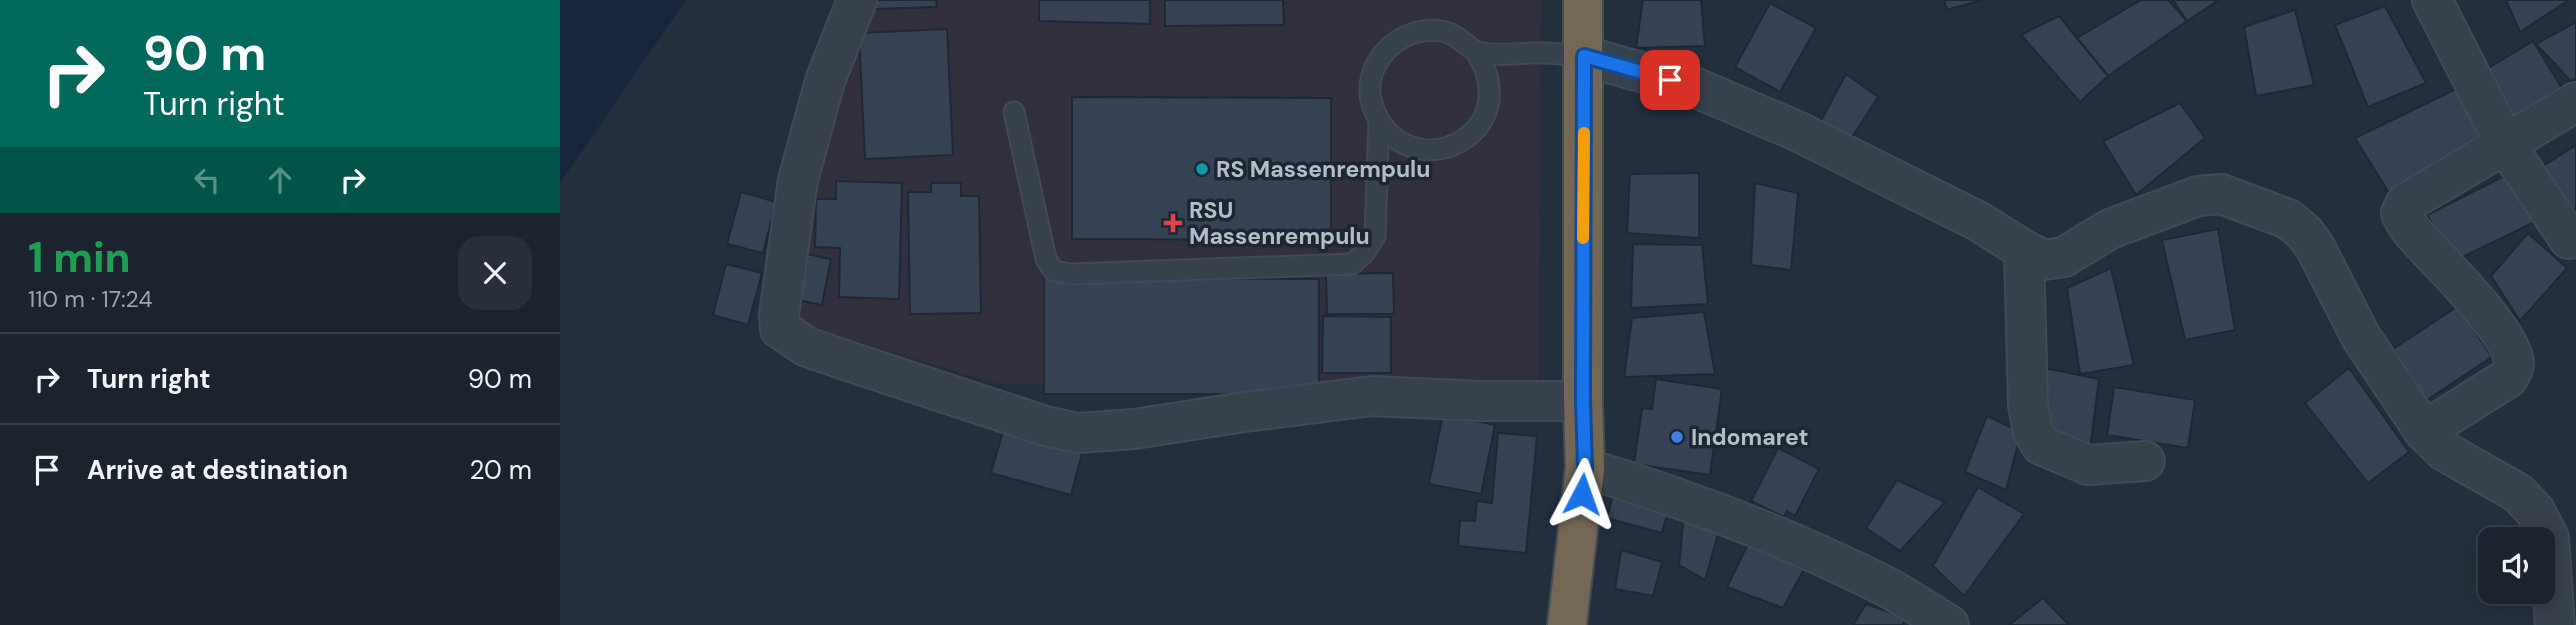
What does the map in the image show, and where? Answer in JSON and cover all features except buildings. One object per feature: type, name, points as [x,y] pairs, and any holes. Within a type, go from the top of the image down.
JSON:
[{"type":"highway","points":[[1567,625],[1585,468],[1583,401],[1597,60],[1583,0]]},
{"type":"street","points":[[857,0],[825,80],[799,180],[779,315],[780,329],[790,337],[848,361],[1004,413],[1079,433],[1134,429],[1372,396],[1481,401],[1583,401]]},
{"type":"street","points":[[2432,0],[2506,145],[2569,239]]},
{"type":"street","points":[[1597,60],[1694,87],[1797,131],[1978,220],[2044,260],[2064,257],[2110,229],[2198,196],[2221,194],[2288,219],[2304,232],[2315,247],[2361,337],[2424,431],[2444,451],[2518,493],[2535,511],[2549,538],[2555,625]]},
{"type":"street","points":[[2424,431],[2508,378],[2514,366],[2512,351],[2506,339],[2456,279],[2405,225],[2401,213],[2406,203],[2576,102]]},
{"type":"street","points":[[2024,250],[2028,405],[2033,432],[2042,444],[2088,465],[2145,461]]},
{"type":"street","points":[[1585,468],[1644,486],[1766,533],[1887,587],[1949,625]]},
{"type":"lane","points":[[1423,31],[1443,31],[1461,39],[1476,52],[1486,68],[1490,88],[1488,107],[1480,125],[1466,139],[1448,148],[1429,150],[1409,146],[1392,136],[1378,121],[1371,103],[1370,82],[1376,64],[1388,47],[1404,36],[1423,31]]},
{"type":"lane","points":[[1476,52],[1597,60]]},
{"type":"lane","points":[[1014,112],[1046,259],[1054,271],[1071,274],[1352,264],[1365,252],[1375,236],[1378,121]]},
{"type":"shaded area","name":"RSU Massenrempulu","points":[[871,0],[1541,0],[1538,387],[999,384],[792,322],[823,124]]},
{"type":"water","points":[[560,0],[686,0],[560,183]]},
{"type":"slow traffic","points":[[1583,238],[1584,133]]},
{"type":"place","name":"RS Massenrempulu","points":[[1202,169]]},
{"type":"place","name":"RSU Massenrempulu","points":[[1173,223]]},
{"type":"place","name":"Indomaret","points":[[1677,437]]},
{"type":"route","points":[[1582,494],[1585,468],[1584,56],[1670,80]]}]
